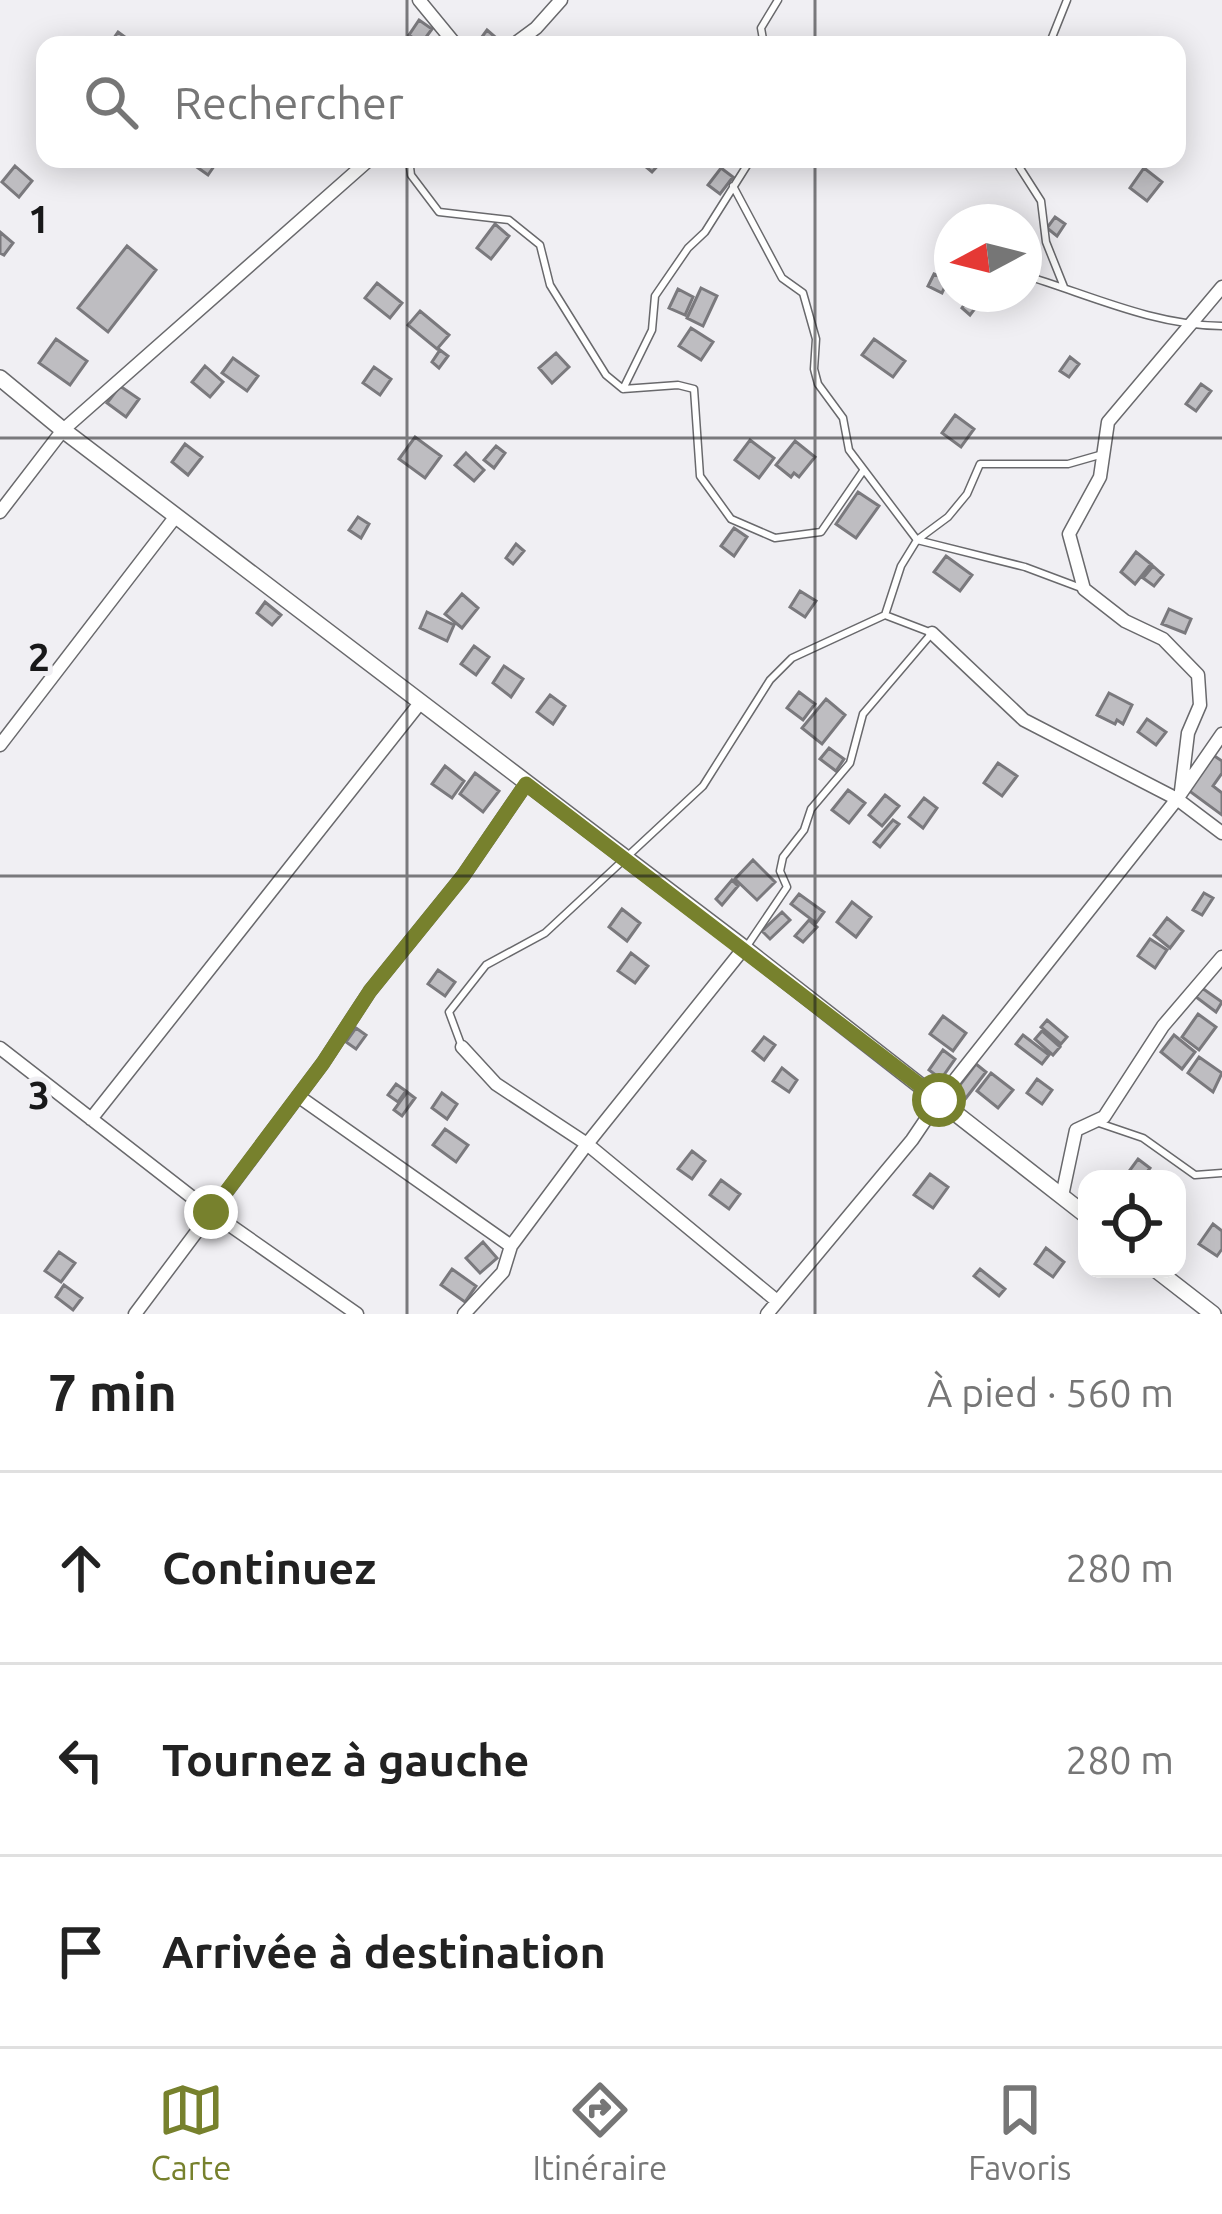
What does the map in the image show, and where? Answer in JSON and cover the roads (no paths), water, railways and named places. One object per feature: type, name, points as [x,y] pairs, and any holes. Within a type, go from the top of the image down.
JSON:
[{"type":"street","points":[[419,0],[449,36]]},
{"type":"street","points":[[525,36],[561,0]]},
{"type":"street","points":[[0,512],[63,430],[360,168]]},
{"type":"street","points":[[1179,796],[1188,733],[1200,705],[1198,676],[1163,639],[1125,621],[1084,589],[1069,534],[1100,477],[1108,422],[1222,286]]},
{"type":"street","points":[[0,378],[1078,1209]]},
{"type":"street","points":[[0,745],[176,516]]},
{"type":"street","points":[[932,633],[1024,720],[1179,796],[1222,833]]},
{"type":"street","points":[[91,1119],[420,703]]},
{"type":"street","points":[[766,1314],[912,1140],[1222,734]]},
{"type":"street","points":[[139,1312],[526,784]]},
{"type":"street","points":[[464,1314],[502,1271],[511,1246],[587,1144],[745,949]]},
{"type":"street","points":[[1062,1196],[1076,1130],[1104,1118],[1162,1026],[1222,957]]},
{"type":"street","points":[[462,1047],[496,1084],[587,1144],[777,1301]]},
{"type":"street","points":[[0,1048],[211,1212],[358,1314]]},
{"type":"street","points":[[298,1096],[511,1246]]},
{"type":"street","points":[[1167,1278],[1213,1314]]},
{"type":"lane","points":[[762,36],[761,28],[778,0]]},
{"type":"lane","points":[[1053,36],[1067,0]]},
{"type":"lane","points":[[410,168],[439,212],[509,220],[540,245],[550,285],[606,375],[623,388],[678,385],[694,389],[700,476],[731,519],[776,538],[821,532],[863,471]]},
{"type":"lane","points":[[623,388],[652,330],[655,296],[705,232],[745,168]]},
{"type":"lane","points":[[1020,168],[1041,201],[1046,242],[1064,287]]},
{"type":"lane","points":[[734,186],[782,278],[803,293],[816,339],[818,384],[843,418],[849,450],[917,540],[1025,567],[1084,589]]},
{"type":"lane","points":[[1042,280],[1186,325],[1222,326]]},
{"type":"lane","points":[[885,615],[901,566],[917,540],[958,506],[980,464],[1068,464],[1103,454]]},
{"type":"lane","points":[[462,1047],[449,1012],[486,965],[545,933],[703,785],[770,680],[793,658],[885,615],[932,633],[863,714],[850,763],[811,809],[804,830],[783,857],[780,872],[787,887],[745,949]]},
{"type":"lane","points":[[1095,1121],[1143,1138],[1195,1175],[1222,1173]]}]
